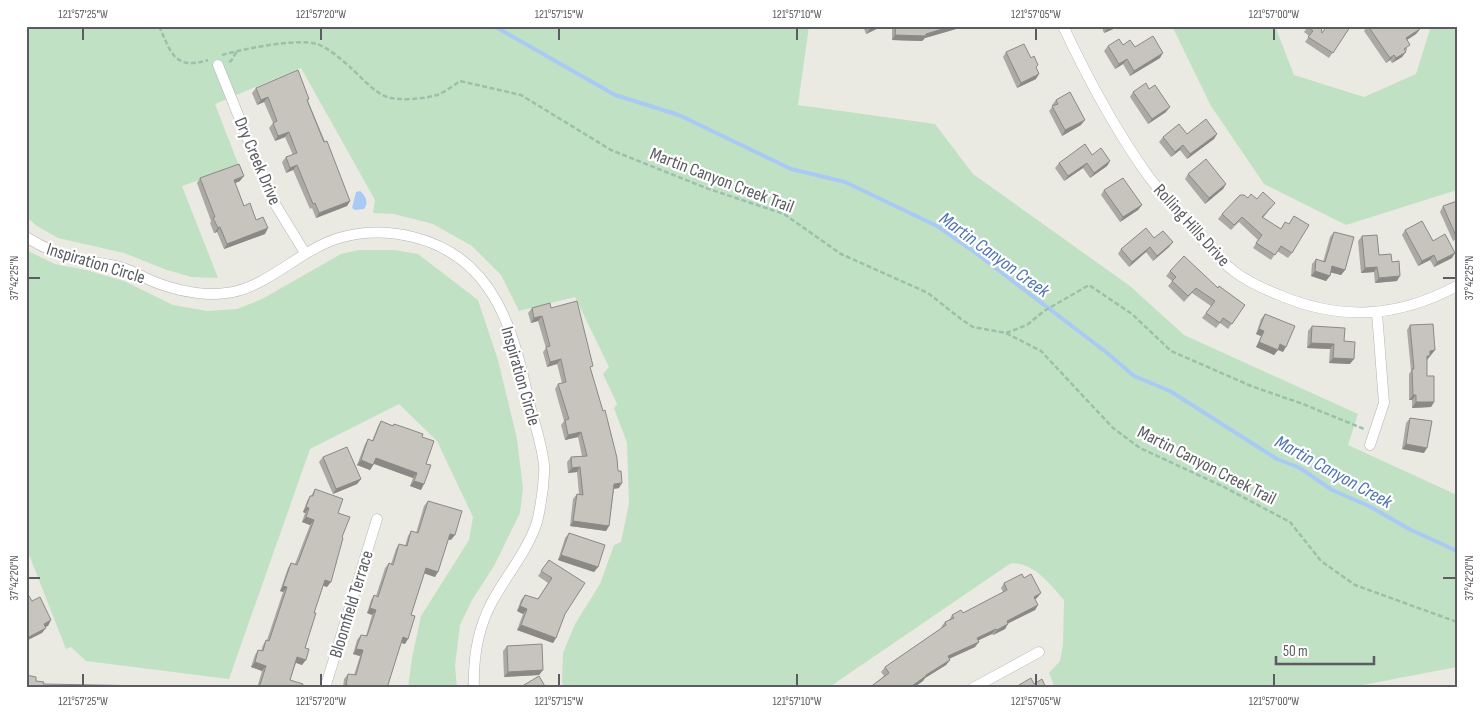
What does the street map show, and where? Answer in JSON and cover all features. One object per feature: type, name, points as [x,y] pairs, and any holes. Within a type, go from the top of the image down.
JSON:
[{"type":"street","name":"Rolling Hills Drive","points":[[1063,26],[1108,115],[1150,177],[1206,245],[1236,273],[1293,301],[1333,312],[1377,312],[1414,305],[1457,286]]},
{"type":"street","name":"Dry Creek Drive","points":[[218,65],[272,199],[305,253]]},
{"type":"street","name":"Inspiration Circle","points":[[26,237],[44,248],[62,255],[123,268],[167,286],[199,292],[226,293],[253,286],[305,253],[323,244],[360,234],[380,232],[415,237],[431,242],[466,261],[498,302],[519,356],[545,466],[536,524],[523,552],[492,602],[481,628],[475,653],[474,688]]},
{"type":"street","points":[[1370,445],[1384,402],[1377,312]]},
{"type":"street","name":"Bloomfield Terrace","points":[[325,688],[377,519]]},
{"type":"street","points":[[973,688],[1039,652]]},
{"type":"path","name":"Martin Canyon Creek Trail","points":[[159,26],[172,54],[186,64],[196,64],[237,51],[308,42],[318,45],[335,55],[369,85],[387,97],[412,99],[437,94],[460,81],[521,95],[611,150],[706,188],[784,214],[841,254],[928,293],[973,327],[1006,334],[1041,351],[1113,428],[1140,448],[1222,486],[1290,522],[1321,561],[1355,585],[1457,622]]},
{"type":"path","points":[[1006,334],[1027,325],[1044,311],[1090,285],[1132,314],[1171,351],[1251,386],[1374,432]]},
{"type":"green space","points":[[26,26],[809,26],[798,105],[935,124],[973,174],[1130,286],[1184,335],[1358,414],[1348,445],[1457,495],[1457,667],[1347,688],[1055,688],[1049,673],[1060,661],[1063,644],[1064,600],[1034,570],[1027,566],[1011,563],[828,688],[564,688],[562,682],[563,653],[575,624],[600,584],[614,545],[621,542],[629,503],[627,443],[614,408],[617,404],[603,374],[609,367],[575,297],[519,311],[501,275],[472,246],[433,224],[394,214],[373,213],[375,200],[301,68],[215,104],[239,166],[182,186],[218,278],[191,277],[167,270],[124,253],[58,238],[26,217]]},
{"type":"green space","points":[[1172,26],[1275,26],[1294,75],[1364,97],[1416,74],[1431,26],[1457,26],[1457,190],[1346,225],[1264,184],[1211,106]]},
{"type":"green space","points":[[26,250],[55,264],[86,270],[124,281],[173,305],[207,311],[237,309],[262,299],[341,254],[359,250],[395,250],[418,254],[478,300],[498,360],[517,439],[523,488],[520,513],[494,566],[472,600],[460,625],[455,666],[457,688],[408,688],[421,616],[469,540],[473,517],[437,441],[399,404],[310,449],[229,679],[86,661],[71,647],[66,649],[26,547]]},
{"type":"water","points":[[360,191],[367,202],[364,209],[355,210],[352,208],[356,192]]},
{"type":"building","points":[[896,26],[952,26],[926,34],[926,36],[895,35]]},
{"type":"building","points":[[1308,26],[1321,26],[1322,33],[1327,26],[1350,27],[1333,53],[1308,37],[1313,31]]},
{"type":"building","points":[[1368,26],[1418,26],[1420,29],[1406,38],[1410,45],[1404,49],[1406,52],[1396,58],[1394,55],[1390,58]]},
{"type":"building","points":[[1153,36],[1163,53],[1134,71],[1127,59],[1119,64],[1108,46],[1119,39],[1123,45],[1130,40],[1135,47]]},
{"type":"building","points":[[1024,44],[1031,58],[1034,56],[1039,74],[1021,83],[1006,52]]},
{"type":"building","points":[[298,70],[309,99],[307,100],[324,142],[327,141],[350,201],[319,213],[315,203],[313,204],[297,165],[290,168],[286,157],[297,153],[289,132],[278,136],[273,123],[277,121],[268,97],[261,100],[256,88]]},
{"type":"building","points":[[1146,83],[1149,89],[1155,85],[1170,107],[1152,119],[1133,92]]},
{"type":"building","points":[[1070,92],[1085,120],[1065,130],[1052,106],[1058,104],[1056,100]]},
{"type":"building","points":[[1206,119],[1217,134],[1190,154],[1183,145],[1175,152],[1163,137],[1179,124],[1187,134]]},
{"type":"building","points":[[1085,144],[1092,155],[1101,148],[1110,161],[1094,173],[1087,163],[1068,176],[1059,163]]},
{"type":"building","points":[[1206,159],[1226,184],[1209,198],[1188,174]]},
{"type":"building","points":[[239,164],[244,176],[234,180],[244,206],[250,203],[256,220],[263,217],[268,228],[227,244],[220,227],[218,228],[213,218],[215,217],[200,178]]},
{"type":"building","points":[[1123,178],[1142,205],[1123,217],[1104,190]]},
{"type":"building","points":[[1263,192],[1275,203],[1262,217],[1281,229],[1285,222],[1289,224],[1294,216],[1309,225],[1292,253],[1281,246],[1275,255],[1256,243],[1262,235],[1242,217],[1234,225],[1222,214],[1240,195],[1248,198],[1251,194],[1257,199]]},
{"type":"building","points":[[1457,201],[1457,236],[1456,236],[1443,206]]},
{"type":"building","points":[[1422,221],[1433,241],[1445,234],[1455,253],[1437,262],[1434,255],[1422,261],[1405,230]]},
{"type":"building","points":[[1146,228],[1154,238],[1163,231],[1173,242],[1157,256],[1150,247],[1132,262],[1121,249]]},
{"type":"building","points":[[1334,232],[1354,237],[1345,270],[1332,266],[1330,276],[1315,271],[1316,259],[1325,262]]},
{"type":"building","points":[[1377,235],[1379,255],[1391,254],[1392,262],[1399,261],[1400,276],[1379,278],[1377,267],[1365,268],[1362,236]]},
{"type":"building","points":[[1184,256],[1218,288],[1219,286],[1245,305],[1232,324],[1223,318],[1220,323],[1206,313],[1215,301],[1196,288],[1188,296],[1172,281],[1176,277],[1170,271]]},
{"type":"building","points":[[577,301],[593,366],[590,367],[603,411],[605,410],[617,458],[618,471],[621,471],[622,483],[614,484],[609,526],[573,521],[577,494],[583,495],[580,467],[572,468],[571,457],[587,456],[581,432],[568,435],[565,420],[569,419],[558,384],[566,382],[561,359],[550,362],[546,347],[550,346],[542,316],[534,318],[532,308],[550,303],[551,308]]},
{"type":"building","points":[[1265,314],[1295,326],[1286,347],[1280,344],[1278,350],[1259,342],[1264,331],[1259,329]]},
{"type":"building","points":[[1433,324],[1435,350],[1430,351],[1430,356],[1427,356],[1427,376],[1434,376],[1434,402],[1416,402],[1416,395],[1413,395],[1412,369],[1414,369],[1410,325]]},
{"type":"building","points":[[1312,326],[1345,328],[1344,341],[1355,342],[1354,359],[1333,358],[1334,344],[1311,343]]},
{"type":"building","points":[[1410,418],[1432,421],[1427,448],[1406,444]]},
{"type":"building","points":[[381,421],[423,434],[422,437],[434,441],[426,464],[431,465],[424,484],[414,481],[417,473],[376,458],[373,465],[361,460],[368,439],[373,441]]},
{"type":"building","points":[[347,447],[361,479],[336,489],[323,457]]},
{"type":"building","points":[[315,489],[343,499],[338,513],[350,517],[342,537],[331,582],[325,580],[314,613],[316,613],[305,648],[309,649],[306,660],[297,657],[290,680],[303,684],[302,688],[259,688],[266,666],[255,662],[258,650],[263,651],[266,640],[269,641],[287,587],[283,586],[291,563],[297,565],[314,520],[306,517],[309,508],[306,507]]},
{"type":"building","points":[[428,501],[462,511],[455,535],[450,534],[438,572],[426,568],[411,615],[415,616],[408,639],[403,637],[387,688],[353,688],[353,686],[346,685],[348,674],[356,675],[363,650],[356,649],[361,635],[367,636],[376,610],[370,608],[374,595],[378,597],[389,563],[393,565],[399,544],[407,546],[411,531],[418,533]]},
{"type":"building","points":[[569,533],[605,545],[598,567],[561,555]]},
{"type":"building","points":[[549,560],[585,583],[565,614],[556,638],[521,625],[527,609],[520,606],[525,595],[538,599],[552,578],[541,571]]},
{"type":"building","points":[[1022,574],[1024,578],[1031,574],[1041,593],[1034,597],[1038,605],[1007,621],[1008,624],[997,630],[977,638],[979,642],[948,656],[950,660],[909,688],[869,688],[889,673],[885,667],[946,625],[945,622],[954,618],[952,615],[961,610],[963,613],[1007,590],[1004,583]]},
{"type":"building","points":[[29,596],[32,601],[40,597],[51,620],[44,624],[46,628],[27,638],[26,597]]},
{"type":"building","points":[[542,644],[543,670],[508,672],[507,646]]},
{"type":"building","points":[[26,675],[36,677],[36,681],[44,682],[43,684],[150,686],[150,688],[26,688]]},
{"type":"building","points":[[539,676],[546,688],[519,688]]},
{"type":"building","points":[[1031,678],[1034,684],[1042,679],[1046,688],[1014,688]]},
{"type":"waterway","name":"Martin Canyon Creek","points":[[494,26],[615,95],[679,115],[791,169],[845,182],[937,226],[972,250],[1106,352],[1134,376],[1170,391],[1277,459],[1300,468],[1332,490],[1371,507],[1409,529],[1457,551]]}]
